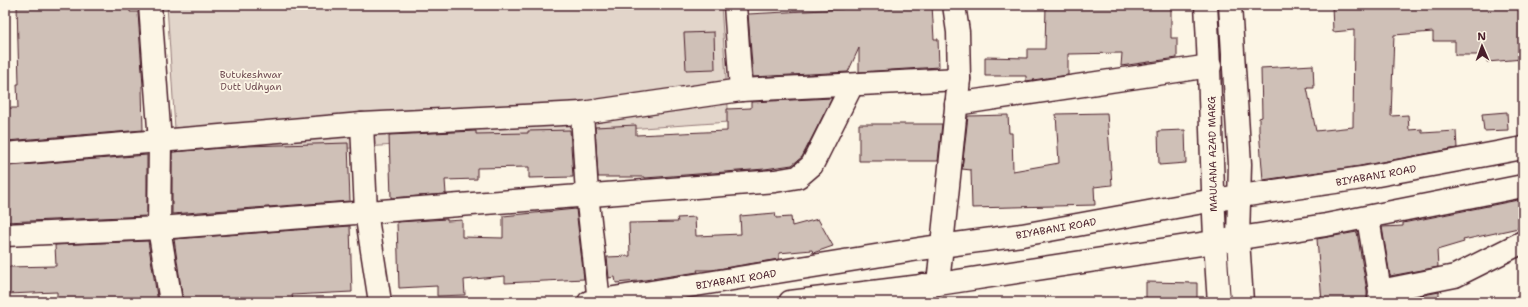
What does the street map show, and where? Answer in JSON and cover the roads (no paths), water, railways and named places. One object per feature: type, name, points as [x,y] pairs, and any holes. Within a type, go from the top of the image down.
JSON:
[{"type":"street","points":[[150,5],[160,142],[159,228],[171,302]]},
{"type":"street","points":[[735,5],[741,90]]},
{"type":"street","points":[[929,291],[942,246],[959,79],[958,32],[954,5]]},
{"type":"street","name":"MAULANA AZAD MARG","points":[[1206,5],[1210,66],[1214,242],[1219,302]]},
{"type":"street","points":[[1230,5],[1240,197],[1238,239],[1242,302]]},
{"type":"street","points":[[956,104],[1210,66]]},
{"type":"street","points":[[5,154],[362,124],[582,112],[741,90],[959,79]]},
{"type":"street","points":[[5,235],[159,228],[587,194],[774,181],[798,177],[812,165],[852,85]]},
{"type":"street","points":[[582,112],[596,301]]},
{"type":"street","points":[[362,124],[366,212],[380,302]]},
{"type":"street","name":"BIYABANI ROAD","points":[[596,301],[942,246],[1022,235],[1214,200],[1362,178],[1523,148]]},
{"type":"street","points":[[790,302],[929,291],[1214,242],[1368,218],[1523,186]]},
{"type":"street","points":[[1368,218],[1380,296],[1455,276],[1523,242]]},
{"type":"park label","name":"Butukeshwar Dutt Udhyan","points":[[251,80]]}]
